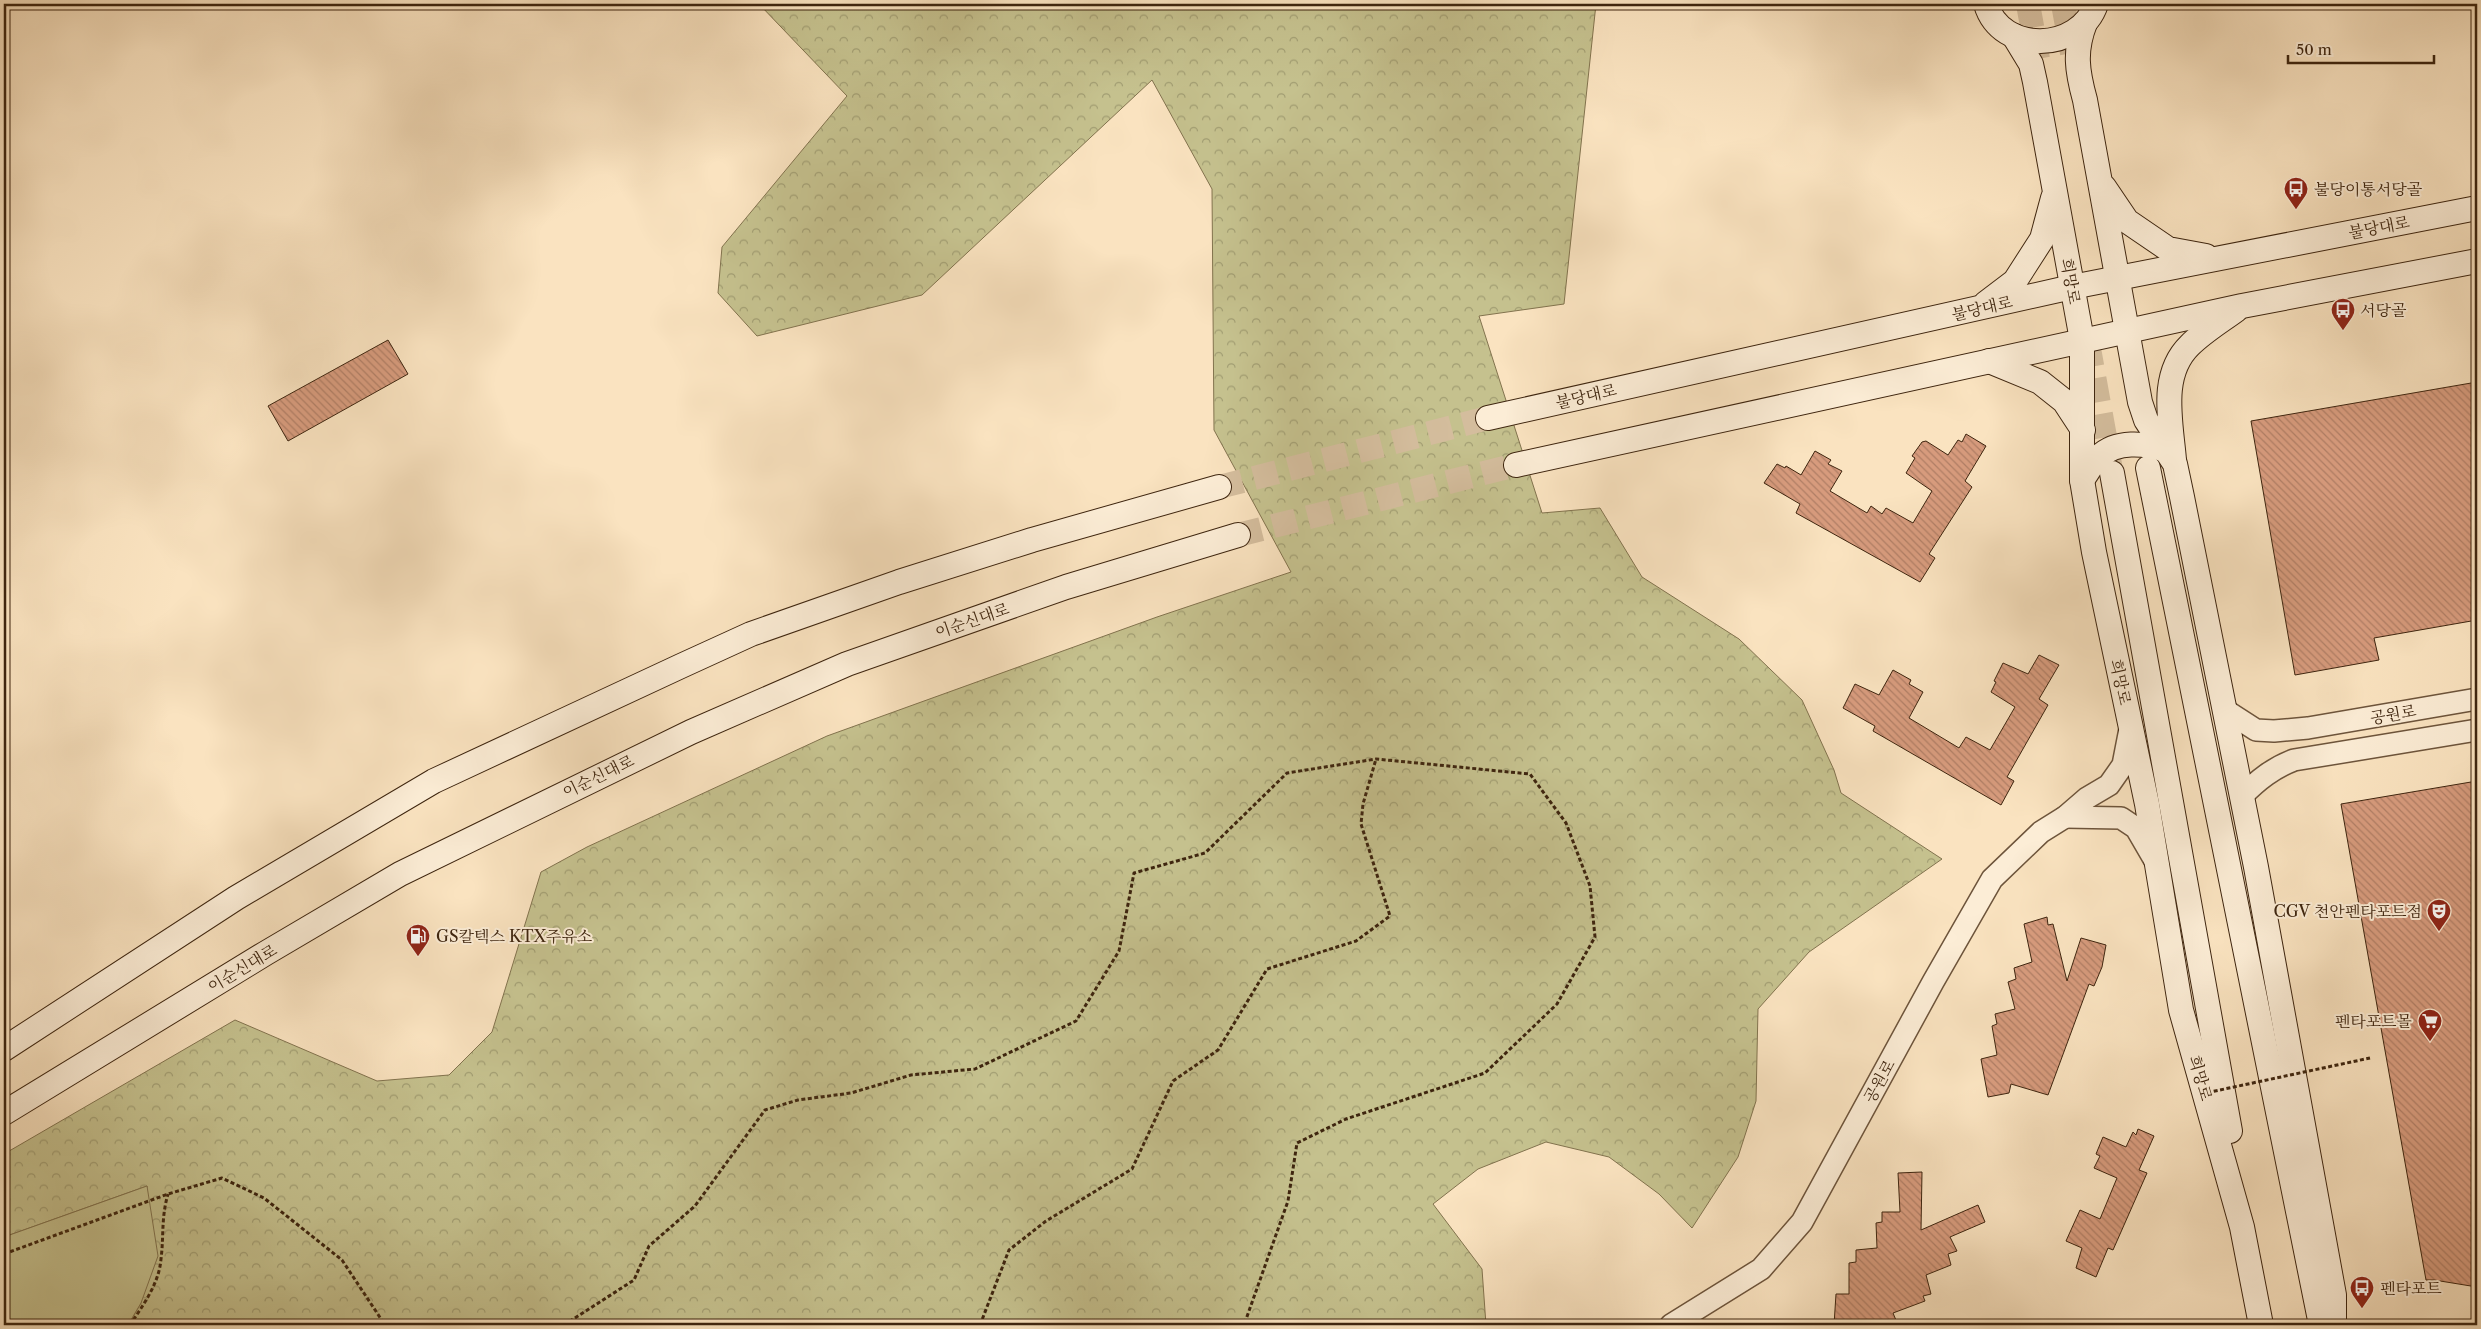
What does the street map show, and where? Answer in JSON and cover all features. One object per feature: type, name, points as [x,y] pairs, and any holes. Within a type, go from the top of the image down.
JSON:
[{"type":"main road","points":[[1986,4],[1998,24],[2014,36],[2032,42],[2052,42],[2070,35],[2091,13]]},
{"type":"main road","points":[[2091,13],[2079,39],[2076,56],[2077,72],[2085,100],[2140,402],[2146,420],[2170,457]]},
{"type":"main road","name":"희망로","points":[[2014,36],[2030,64],[2082,340],[2082,480],[2094,552],[2158,866],[2181,1010],[2242,1227],[2262,1325]]},
{"type":"main road","points":[[2099,181],[2127,221],[2168,248],[2218,258]]},
{"type":"main road","points":[[1978,308],[2015,281],[2042,239],[2055,191]]},
{"type":"main road","name":"불당대로","points":[[1488,418],[2072,287],[2477,208]]},
{"type":"main road","points":[[1516,465],[2242,306],[2477,261]]},
{"type":"main road","points":[[2242,306],[2189,346],[2172,371],[2169,403],[2170,457],[2242,796],[2334,1295],[2334,1325]]},
{"type":"main road","points":[[1989,361],[2040,382],[2064,401],[2083,430]]},
{"type":"main road","points":[[2082,480],[2099,456],[2111,449],[2134,444],[2150,444],[2170,457]]},
{"type":"main road","points":[[2148,468],[2321,1325]]},
{"type":"main road","points":[[2112,473],[2234,1153],[2242,1227]]},
{"type":"main road","points":[[4,1049],[236,898],[434,781],[681,666],[752,634],[899,582],[1032,540],[1219,487]]},
{"type":"main road","name":"이순신대로","points":[[4,1113],[266,953],[400,874],[690,732],[847,664],[1066,587],[1238,535]]},
{"type":"street","name":"공원로","points":[[2225,710],[2256,730],[2308,728],[2477,699]]},
{"type":"street","name":"공원로","points":[[1671,1325],[1762,1268],[1802,1222],[1933,982],[1992,880],[2041,832],[2065,816],[2086,798],[2109,785],[2123,765],[2130,727]]},
{"type":"street","name":"공원로","points":[[2242,796],[2277,766],[2294,760],[2477,730]]},
{"type":"street","points":[[2065,816],[2121,818],[2136,828],[2158,866]]},
{"type":"path","points":[[980,1325],[1009,1250],[1046,1221],[1132,1169],[1173,1080],[1218,1050],[1267,969],[1356,941],[1390,916],[1361,824],[1363,804],[1376,759]]},
{"type":"path","points":[[564,1325],[634,1280],[649,1246],[695,1206],[765,1110],[798,1100],[851,1093],[911,1075],[976,1069],[1076,1022],[1119,952],[1134,873],[1205,853],[1287,773],[1376,759],[1530,774],[1566,823],[1590,886],[1595,937],[1557,1004],[1485,1073],[1346,1119],[1297,1143],[1288,1201],[1244,1325]]},
{"type":"path","points":[[2200,1094],[2370,1058]]},
{"type":"path","points":[[4,1254],[168,1194],[222,1178],[264,1198],[342,1260],[385,1325]]},
{"type":"path","points":[[130,1325],[152,1291],[161,1261],[162,1215],[168,1194]]},
{"type":"green space","points":[[759,4],[1596,4],[1564,304],[1479,316],[1542,513],[1600,508],[1642,577],[1739,639],[1802,700],[1834,770],[1841,793],[1942,859],[1809,952],[1758,1009],[1756,1101],[1738,1157],[1692,1228],[1659,1194],[1609,1157],[1546,1142],[1478,1169],[1433,1204],[1482,1269],[1486,1325],[128,1325],[141,1303],[147,1186],[4,1237],[4,1154],[235,1020],[377,1081],[449,1075],[492,1032],[541,872],[587,847],[827,736],[1157,617],[1291,572],[1214,430],[1212,189],[1152,80],[922,295],[757,336],[718,293],[722,247],[847,96]]},
{"type":"green space","points":[[147,1186],[158,1256],[141,1303],[128,1325],[4,1325],[4,1237]]},
{"type":"building","points":[[388,340],[408,374],[288,441],[268,406]]},
{"type":"building","points":[[2477,382],[2477,620],[2374,638],[2379,660],[2295,675],[2251,421]]},
{"type":"building","points":[[1966,434],[1986,446],[1965,481],[1972,487],[1929,554],[1935,558],[1920,582],[1796,513],[1800,504],[1764,483],[1777,464],[1785,468],[1786,466],[1801,475],[1815,451],[1831,460],[1828,464],[1842,471],[1830,491],[1867,513],[1871,506],[1882,514],[1886,508],[1913,523],[1932,491],[1906,473],[1915,458],[1912,456],[1922,442],[1926,441],[1948,455],[1958,440],[1962,442]]},
{"type":"building","points":[[2039,655],[2059,665],[2039,699],[2048,705],[2007,777],[2014,781],[2001,805],[1873,731],[1875,726],[1843,708],[1855,684],[1879,695],[1893,670],[1911,680],[1909,684],[1923,692],[1909,718],[1959,748],[1966,737],[1990,750],[2015,707],[1991,692],[2003,663],[2028,674]]},
{"type":"building","name":"펜타포트몰","points":[[2477,781],[2477,1287],[2426,1280],[2341,804]]},
{"type":"building","points":[[2047,917],[2048,925],[2053,924],[2067,981],[2081,938],[2106,945],[2102,967],[2094,986],[2089,984],[2048,1095],[2011,1084],[2009,1093],[1988,1097],[1981,1059],[1997,1055],[1992,1026],[1997,1024],[1995,1014],[2015,1009],[2008,982],[2016,979],[2014,968],[2032,962],[2024,924]]},
{"type":"building","points":[[2138,1129],[2154,1136],[2139,1170],[2147,1173],[2113,1250],[2108,1248],[2096,1277],[2076,1268],[2082,1248],[2066,1241],[2080,1210],[2100,1219],[2117,1178],[2094,1168],[2100,1156],[2096,1154],[2103,1137],[2126,1147],[2133,1132],[2136,1135]]},
{"type":"building","points":[[1922,1172],[1921,1230],[1978,1205],[1985,1222],[1950,1237],[1957,1251],[1948,1254],[1951,1265],[1926,1275],[1931,1294],[1923,1296],[1925,1301],[1893,1313],[1898,1325],[1834,1325],[1836,1294],[1849,1294],[1849,1263],[1856,1262],[1856,1250],[1877,1248],[1876,1223],[1882,1222],[1882,1212],[1900,1212],[1898,1173]]},
{"type":"tunnel","points":[[2028,4],[2038,59]]},
{"type":"tunnel","points":[[2063,4],[2072,53]]},
{"type":"tunnel","points":[[2088,343],[2111,470]]},
{"type":"tunnel","points":[[1219,487],[1488,418]]},
{"type":"tunnel","points":[[1238,535],[1516,465]]},
{"type":"place","name":"불당이통서당골","points":[[2296,210]]},
{"type":"place","name":"서당골","points":[[2343,331]]},
{"type":"place","name":"CGV 천안펜타포트점","points":[[2439,932]]},
{"type":"place","name":"GS칼텍스 KTX주유소","points":[[418,957]]},
{"type":"place","name":"펜타포트몰","points":[[2430,1042]]},
{"type":"place","name":"펜타포트","points":[[2362,1309]]}]
